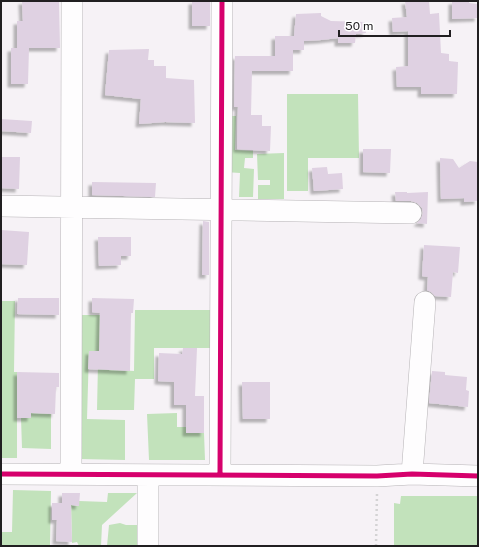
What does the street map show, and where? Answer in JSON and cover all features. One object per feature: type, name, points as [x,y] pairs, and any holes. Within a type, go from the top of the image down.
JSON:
[{"type":"street","points":[[71,474],[72,1]]},
{"type":"street","points":[[220,475],[222,1]]},
{"type":"street","points":[[1,206],[411,213]]},
{"type":"street","points":[[412,474],[425,302]]},
{"type":"street","points":[[1,474],[377,476],[412,474],[478,476]]},
{"type":"street","points":[[148,474],[148,546]]},
{"type":"path","points":[[376,546],[377,476]]},
{"type":"green space","points":[[287,94],[358,94],[359,158],[308,158],[308,191],[287,191]]},
{"type":"green space","points":[[227,116],[236,116],[235,150],[253,151],[253,158],[245,158],[244,168],[254,169],[253,197],[239,197],[240,173],[225,172]]},
{"type":"green space","points":[[284,153],[284,199],[258,199],[258,185],[270,185],[270,180],[258,180],[257,154]]},
{"type":"green space","points":[[1,301],[15,301],[14,372],[17,372],[17,458],[1,458]]},
{"type":"green space","points":[[135,310],[214,310],[213,348],[154,348],[154,379],[135,379],[134,410],[97,410],[98,363],[118,370],[134,371]]},
{"type":"green space","points":[[82,315],[119,315],[102,351],[89,351],[87,419],[125,420],[125,460],[80,459]]},
{"type":"green space","points":[[31,413],[51,414],[51,449],[22,448],[21,418],[31,418]]},
{"type":"green space","points":[[177,413],[177,427],[186,427],[204,433],[205,460],[149,460],[147,414]]},
{"type":"green space","points":[[13,490],[51,491],[50,546],[1,546],[2,532],[12,532]]},
{"type":"green space","points":[[108,493],[137,493],[102,525],[101,546],[79,546],[77,542],[72,543],[71,505],[79,506],[79,501],[107,502]]},
{"type":"green space","points":[[401,496],[478,496],[478,546],[394,546],[394,503],[400,504]]},
{"type":"green space","points":[[120,523],[126,525],[137,525],[137,546],[107,546],[109,525]]},
{"type":"building","points":[[22,1],[59,1],[60,48],[29,48],[28,84],[11,84],[11,48],[17,48],[17,21],[23,21]]},
{"type":"building","points":[[192,1],[210,1],[210,26],[192,26]]},
{"type":"building","points":[[405,1],[429,1],[430,14],[439,13],[441,53],[449,54],[449,61],[458,62],[457,94],[421,94],[421,87],[397,87],[396,67],[408,66],[408,31],[393,32],[392,18],[407,17]]},
{"type":"building","points":[[452,1],[469,1],[469,3],[478,4],[478,18],[452,19]]},
{"type":"building","points":[[321,13],[321,16],[331,21],[365,22],[366,33],[356,34],[355,43],[338,43],[338,38],[304,41],[304,50],[293,50],[293,71],[252,71],[251,115],[262,115],[262,126],[271,126],[270,151],[237,149],[238,107],[234,107],[235,56],[275,56],[275,36],[294,36],[296,14]]},
{"type":"building","points":[[149,49],[148,60],[154,60],[154,66],[166,66],[166,78],[194,80],[195,123],[165,122],[139,124],[141,99],[105,95],[109,50]]},
{"type":"building","points":[[1,119],[32,121],[31,133],[1,131]]},
{"type":"building","points":[[363,149],[391,149],[390,173],[363,172]]},
{"type":"building","points":[[1,157],[20,157],[19,189],[1,188]]},
{"type":"building","points":[[440,158],[453,159],[459,168],[470,161],[478,162],[478,201],[464,202],[464,198],[441,199]]},
{"type":"building","points":[[327,167],[328,174],[342,173],[343,189],[314,191],[312,168]]},
{"type":"building","points":[[92,182],[156,183],[155,197],[92,195]]},
{"type":"building","points":[[395,192],[428,192],[427,224],[417,223],[421,219],[423,213],[422,208],[417,203],[411,201],[396,201]]},
{"type":"building","points":[[203,221],[209,222],[209,275],[202,275]]},
{"type":"building","points":[[1,230],[29,232],[27,265],[1,264]]},
{"type":"building","points":[[98,237],[131,237],[131,256],[121,256],[121,265],[99,266]]},
{"type":"building","points":[[424,245],[460,247],[458,273],[453,272],[451,297],[435,296],[427,290],[428,277],[422,276]]},
{"type":"building","points":[[18,298],[59,298],[59,315],[17,314]]},
{"type":"building","points":[[92,298],[134,299],[133,313],[131,313],[130,371],[88,369],[89,351],[99,351],[100,313],[92,312]]},
{"type":"building","points":[[183,348],[197,348],[195,396],[204,396],[204,433],[186,433],[186,405],[174,405],[174,382],[158,381],[159,353],[182,354]]},
{"type":"building","points":[[432,371],[445,372],[445,375],[467,377],[466,390],[469,391],[468,407],[429,403]]},
{"type":"building","points":[[17,372],[59,373],[59,387],[56,387],[55,414],[31,413],[31,418],[17,418]]},
{"type":"building","points":[[242,382],[270,382],[270,419],[243,419]]},
{"type":"building","points":[[62,493],[80,493],[79,506],[71,505],[72,542],[56,541],[57,520],[52,520],[52,503],[62,503]]},
{"type":"cycle path","points":[[220,475],[222,1]]},
{"type":"cycle path","points":[[1,474],[377,476],[412,474],[478,476]]}]
